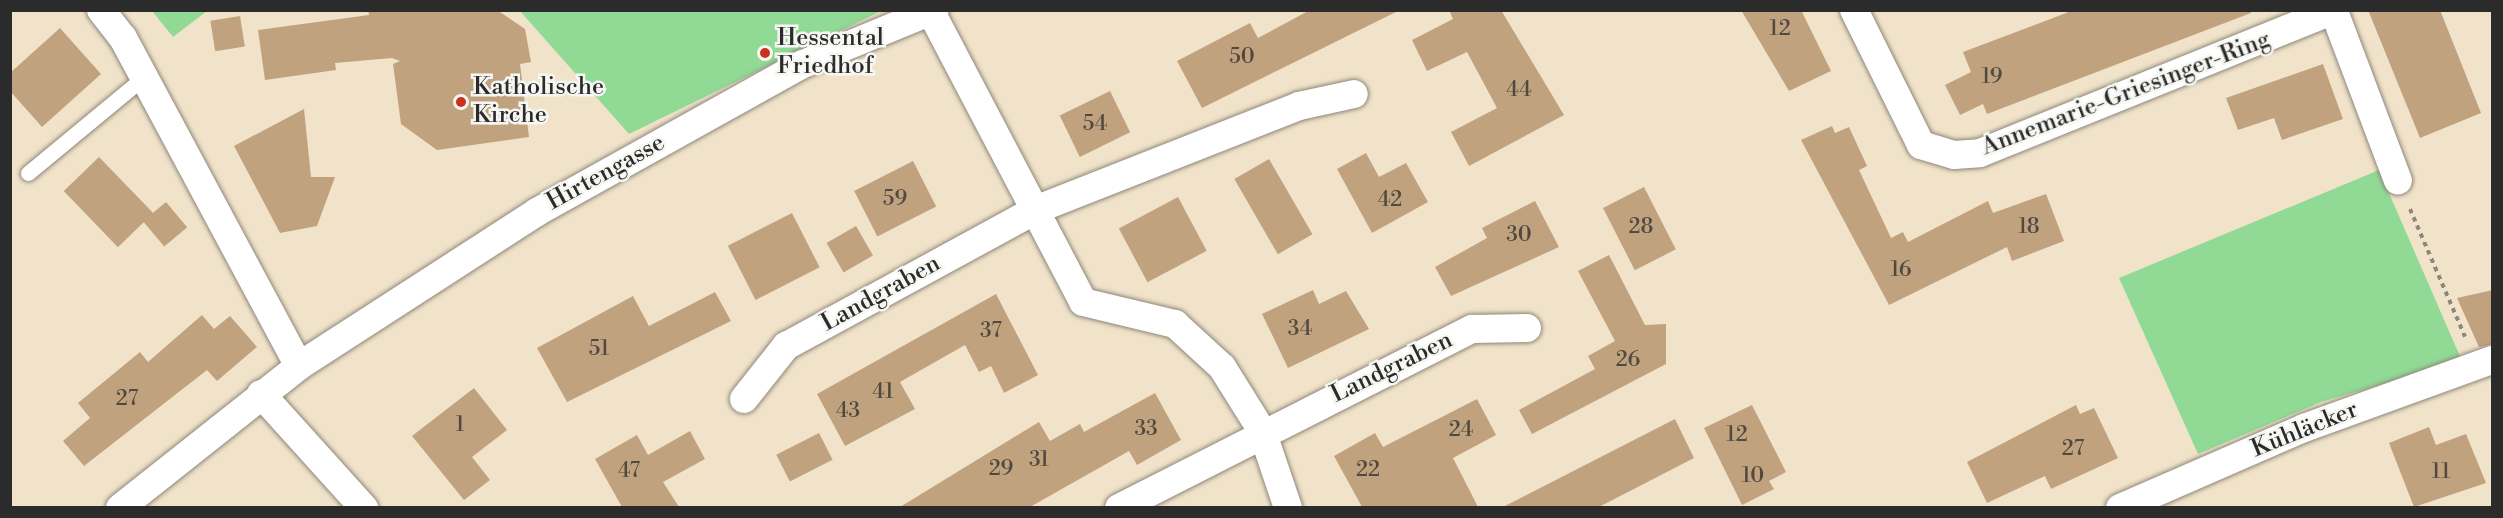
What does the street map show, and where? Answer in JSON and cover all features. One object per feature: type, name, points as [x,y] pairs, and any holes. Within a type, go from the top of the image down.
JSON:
[{"type":"street","points":[[100,10],[144,77],[299,366]]},
{"type":"street","name":"Annemarie-Griesinger-Ring","points":[[1854,10],[1921,146],[1954,155],[1980,153],[2335,12],[2398,181]]},
{"type":"street","points":[[932,11],[1083,302],[1175,324],[1222,367],[1262,431],[1288,507]]},
{"type":"street","name":"Hirtengasse","points":[[120,507],[299,366],[537,212],[802,64],[932,11]]},
{"type":"street","name":"Landgraben","points":[[744,399],[786,346],[1035,210],[1299,106],[1354,94]]},
{"type":"street","name":"Landgraben","points":[[1119,507],[1262,431],[1472,329],[1527,328]]},
{"type":"street","name":"Kühläcker","points":[[2120,507],[2304,428],[2484,362]]},
{"type":"street","points":[[261,394],[364,507]]},
{"type":"lane","points":[[28,173],[144,77]]},
{"type":"path","points":[[2398,181],[2484,362]]},
{"type":"green space","points":[[152,11],[207,11],[173,37]]},
{"type":"green space","points":[[520,11],[881,11],[629,134]]},
{"type":"green space","points":[[2379,170],[2462,361],[2321,402],[2198,454],[2119,278]]},
{"type":"building","name":"Katholische Kirche","points":[[368,10],[497,10],[525,29],[531,62],[520,64],[529,137],[437,150],[401,124],[393,64],[400,61],[392,58],[335,63],[336,70],[265,80],[258,30],[369,15]]},
{"type":"building","points":[[1310,10],[1400,10],[1202,108],[1177,61],[1250,23],[1258,38]]},
{"type":"building","points":[[1449,10],[1501,10],[1564,115],[1469,166],[1451,132],[1497,108],[1467,52],[1427,71],[1412,40],[1453,19]]},
{"type":"building","points":[[1741,10],[1801,10],[1831,71],[1789,91]]},
{"type":"building","points":[[2074,10],[2251,10],[2251,13],[1987,114],[1983,104],[1960,115],[1945,85],[1971,72],[1963,52]]},
{"type":"building","points":[[2368,10],[2440,10],[2481,113],[2420,138]]},
{"type":"building","points":[[240,16],[245,47],[215,51],[210,21]]},
{"type":"building","points":[[60,28],[101,74],[42,127],[10,91],[10,73]]},
{"type":"building","points":[[2323,64],[2343,119],[2282,140],[2274,118],[2238,130],[2226,98]]},
{"type":"building","points":[[1110,91],[1130,132],[1080,157],[1060,116]]},
{"type":"building","points":[[304,109],[311,177],[335,177],[317,226],[280,233],[234,146]]},
{"type":"building","points":[[1832,126],[1835,133],[1849,127],[1867,166],[1859,170],[1891,238],[1903,232],[1908,242],[1988,201],[1993,213],[2046,194],[2064,241],[2012,261],[2007,247],[1889,305],[1801,140]]},
{"type":"building","points":[[1366,153],[1379,177],[1406,163],[1428,202],[1372,233],[1337,169]]},
{"type":"building","points":[[99,157],[153,213],[118,247],[64,191]]},
{"type":"building","points":[[1269,159],[1312,234],[1278,254],[1234,179]]},
{"type":"building","points":[[913,161],[936,206],[877,236],[854,191]]},
{"type":"building","points":[[1644,187],[1676,249],[1635,270],[1603,208]]},
{"type":"building","points":[[1178,197],[1207,251],[1147,282],[1119,228]]},
{"type":"building","points":[[1535,201],[1559,247],[1451,296],[1435,267],[1487,238],[1482,228]]},
{"type":"building","points":[[166,202],[187,227],[164,247],[143,221]]},
{"type":"building","points":[[792,213],[820,267],[756,300],[728,246]]},
{"type":"building","points":[[856,226],[873,255],[844,272],[827,243]]},
{"type":"building","points":[[1609,255],[1645,325],[1666,324],[1666,364],[1532,434],[1519,410],[1595,369],[1588,356],[1615,341],[1578,271]]},
{"type":"building","points":[[1313,290],[1319,304],[1346,291],[1369,329],[1288,368],[1262,314]]},
{"type":"building","points":[[2493,290],[2493,344],[2479,347],[2457,298]]},
{"type":"building","points":[[715,292],[731,321],[567,402],[537,348],[633,296],[649,326]]},
{"type":"building","points":[[996,294],[1038,375],[1004,393],[991,366],[979,372],[965,345],[900,382],[915,409],[845,446],[817,394]]},
{"type":"building","points":[[202,315],[214,329],[230,316],[257,347],[217,381],[207,370],[84,466],[63,441],[90,418],[78,403],[140,352],[148,362]]},
{"type":"building","points":[[474,388],[507,430],[472,457],[490,480],[464,500],[412,436]]},
{"type":"building","points":[[1155,393],[1181,440],[1137,465],[1129,451],[1030,507],[900,507],[1039,422],[1050,441],[1080,424],[1084,432]]},
{"type":"building","points":[[1477,399],[1496,435],[1453,458],[1478,507],[1362,507],[1334,456],[1375,433],[1383,447]]},
{"type":"building","points":[[1752,405],[1786,472],[1769,481],[1774,489],[1742,505],[1704,428]]},
{"type":"building","points":[[2076,405],[2080,414],[2094,408],[2118,458],[2051,489],[2045,476],[1987,503],[1967,462]]},
{"type":"building","points":[[1675,419],[1694,458],[1599,507],[1503,507]]},
{"type":"building","points":[[2429,427],[2436,445],[2466,434],[2486,483],[2414,507],[2389,443]]},
{"type":"building","points":[[690,431],[705,459],[663,482],[679,507],[622,507],[595,459],[637,435],[648,455]]},
{"type":"building","points":[[819,433],[833,460],[790,482],[776,455]]},
{"type":"place","name":"Hessental Friedhof","points":[[765,53]]},
{"type":"place","name":"Katholische Kirche","points":[[461,102]]}]
